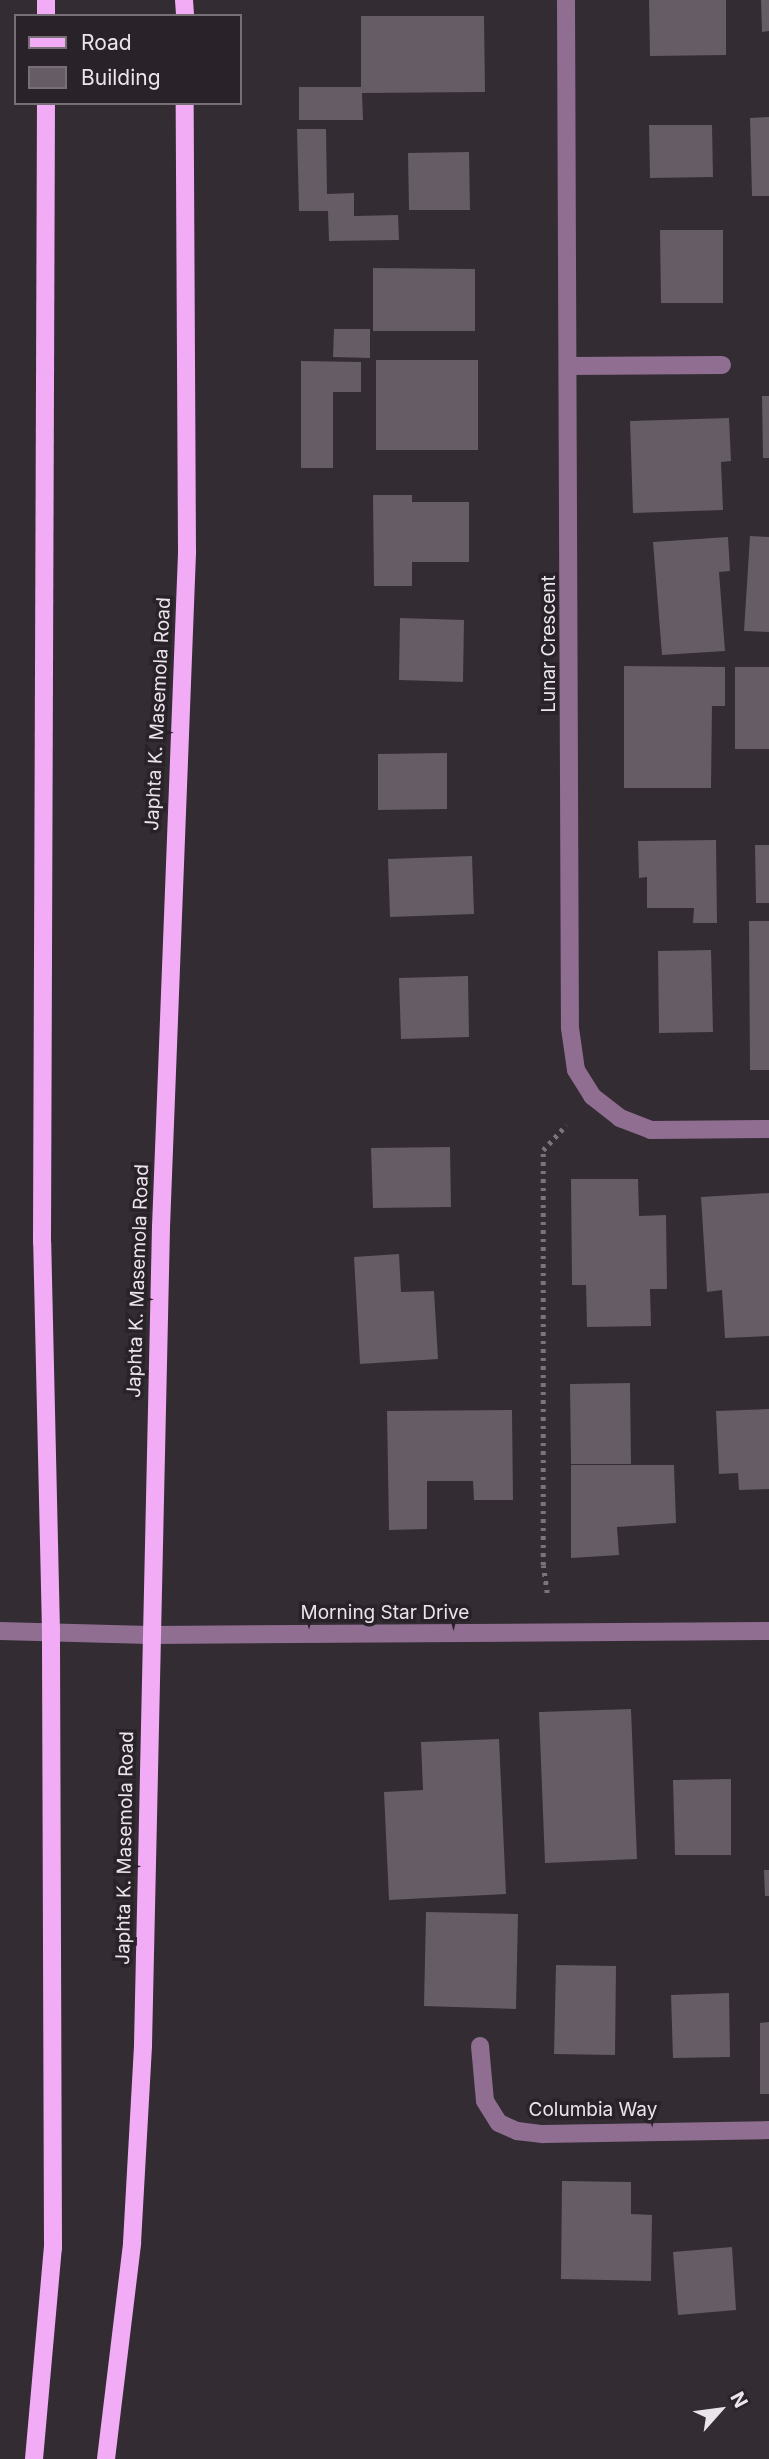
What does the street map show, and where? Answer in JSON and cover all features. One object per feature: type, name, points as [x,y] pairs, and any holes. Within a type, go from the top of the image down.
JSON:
[{"type":"main road","points":[[34,2459],[52,2248],[51,1631],[42,1242],[46,105]]},
{"type":"main road","name":"Japhta K. Masemola Road","points":[[106,2459],[132,2243],[143,2046],[149,1635],[173,809],[187,552],[185,105]]},
{"type":"street","name":"Lunar Crescent","points":[[566,0],[570,1028],[576,1070],[592,1096],[620,1118],[651,1130],[769,1129]]},
{"type":"street","points":[[569,366],[722,365]]},
{"type":"street","name":"Morning Star Drive","points":[[0,1631],[149,1635],[553,1635],[769,1631]]},
{"type":"street","name":"Columbia Way","points":[[480,2046],[485,2101],[499,2123],[517,2131],[542,2134],[769,2130]]},
{"type":"path","points":[[553,1635],[543,1565],[543,1150],[592,1096]]},
{"type":"building","points":[[649,0],[726,0],[726,55],[650,56]]},
{"type":"building","points":[[761,0],[769,0],[769,31],[762,32]]},
{"type":"building","points":[[361,16],[484,16],[485,92],[362,93],[363,120],[299,120],[299,87],[361,87]]},
{"type":"building","points":[[769,117],[769,196],[752,196],[750,118]]},
{"type":"building","points":[[649,125],[712,125],[713,177],[650,178]]},
{"type":"building","points":[[297,129],[326,129],[327,194],[354,193],[354,216],[398,215],[399,240],[329,241],[328,211],[299,211]]},
{"type":"building","points":[[469,152],[470,210],[409,210],[408,153]]},
{"type":"building","points":[[660,230],[723,230],[723,303],[661,303]]},
{"type":"building","points":[[373,268],[475,269],[475,331],[373,331]]},
{"type":"building","points":[[334,329],[370,329],[370,358],[333,357]]},
{"type":"building","points":[[376,360],[478,360],[478,450],[376,450]]},
{"type":"building","points":[[301,361],[361,362],[361,392],[333,392],[333,468],[301,468]]},
{"type":"building","points":[[762,396],[769,396],[769,458],[763,458]]},
{"type":"building","points":[[729,418],[731,461],[721,462],[723,510],[633,513],[630,421]]},
{"type":"building","points":[[373,495],[412,495],[412,502],[469,502],[469,562],[412,562],[412,586],[374,586]]},
{"type":"building","points":[[750,536],[769,537],[769,632],[744,631]]},
{"type":"building","points":[[728,537],[730,571],[719,572],[725,651],[662,655],[653,542]]},
{"type":"building","points":[[400,618],[464,620],[463,682],[399,680]]},
{"type":"building","points":[[624,666],[725,667],[725,706],[712,706],[711,788],[624,788]]},
{"type":"building","points":[[735,667],[769,667],[769,749],[735,749]]},
{"type":"building","points":[[447,753],[447,809],[378,810],[378,754]]},
{"type":"building","points":[[716,840],[717,923],[693,923],[694,908],[647,908],[647,877],[639,878],[638,841]]},
{"type":"building","points":[[755,845],[769,845],[769,903],[756,903]]},
{"type":"building","points":[[472,856],[474,914],[390,917],[388,859]]},
{"type":"building","points":[[749,921],[769,921],[769,1070],[750,1070]]},
{"type":"building","points":[[711,950],[713,1032],[659,1033],[658,951]]},
{"type":"building","points":[[468,976],[469,1037],[401,1039],[399,978]]},
{"type":"building","points":[[450,1147],[451,1207],[373,1208],[371,1148]]},
{"type":"building","points":[[571,1179],[638,1179],[639,1216],[666,1215],[667,1289],[650,1289],[651,1326],[587,1327],[586,1285],[572,1285]]},
{"type":"building","points":[[769,1193],[769,1336],[725,1338],[722,1290],[707,1292],[701,1197]]},
{"type":"building","points":[[399,1254],[401,1292],[434,1291],[438,1359],[360,1364],[354,1257]]},
{"type":"building","points":[[630,1383],[631,1464],[571,1464],[570,1384]]},
{"type":"building","points":[[769,1409],[769,1489],[739,1490],[738,1473],[719,1474],[716,1411]]},
{"type":"building","points":[[512,1410],[513,1500],[474,1500],[473,1481],[427,1481],[427,1529],[389,1530],[387,1411]]},
{"type":"building","points":[[571,1465],[674,1465],[676,1523],[617,1527],[619,1555],[571,1558]]},
{"type":"building","points":[[631,1709],[637,1859],[545,1863],[539,1712]]},
{"type":"building","points":[[499,1739],[506,1894],[389,1900],[384,1792],[423,1790],[421,1742]]},
{"type":"building","points":[[731,1779],[731,1855],[675,1855],[673,1780]]},
{"type":"building","points":[[764,1870],[769,1870],[769,1896],[765,1896]]},
{"type":"building","points":[[426,1912],[518,1914],[516,2009],[424,2006]]},
{"type":"building","points":[[556,1965],[616,1966],[615,2055],[554,2054]]},
{"type":"building","points":[[729,1993],[730,2057],[673,2058],[671,1995]]},
{"type":"building","points":[[769,2022],[769,2094],[760,2094],[760,2023]]},
{"type":"building","points":[[562,2181],[631,2182],[631,2214],[652,2215],[651,2281],[561,2279]]},
{"type":"building","points":[[732,2247],[736,2310],[678,2315],[673,2252]]}]
